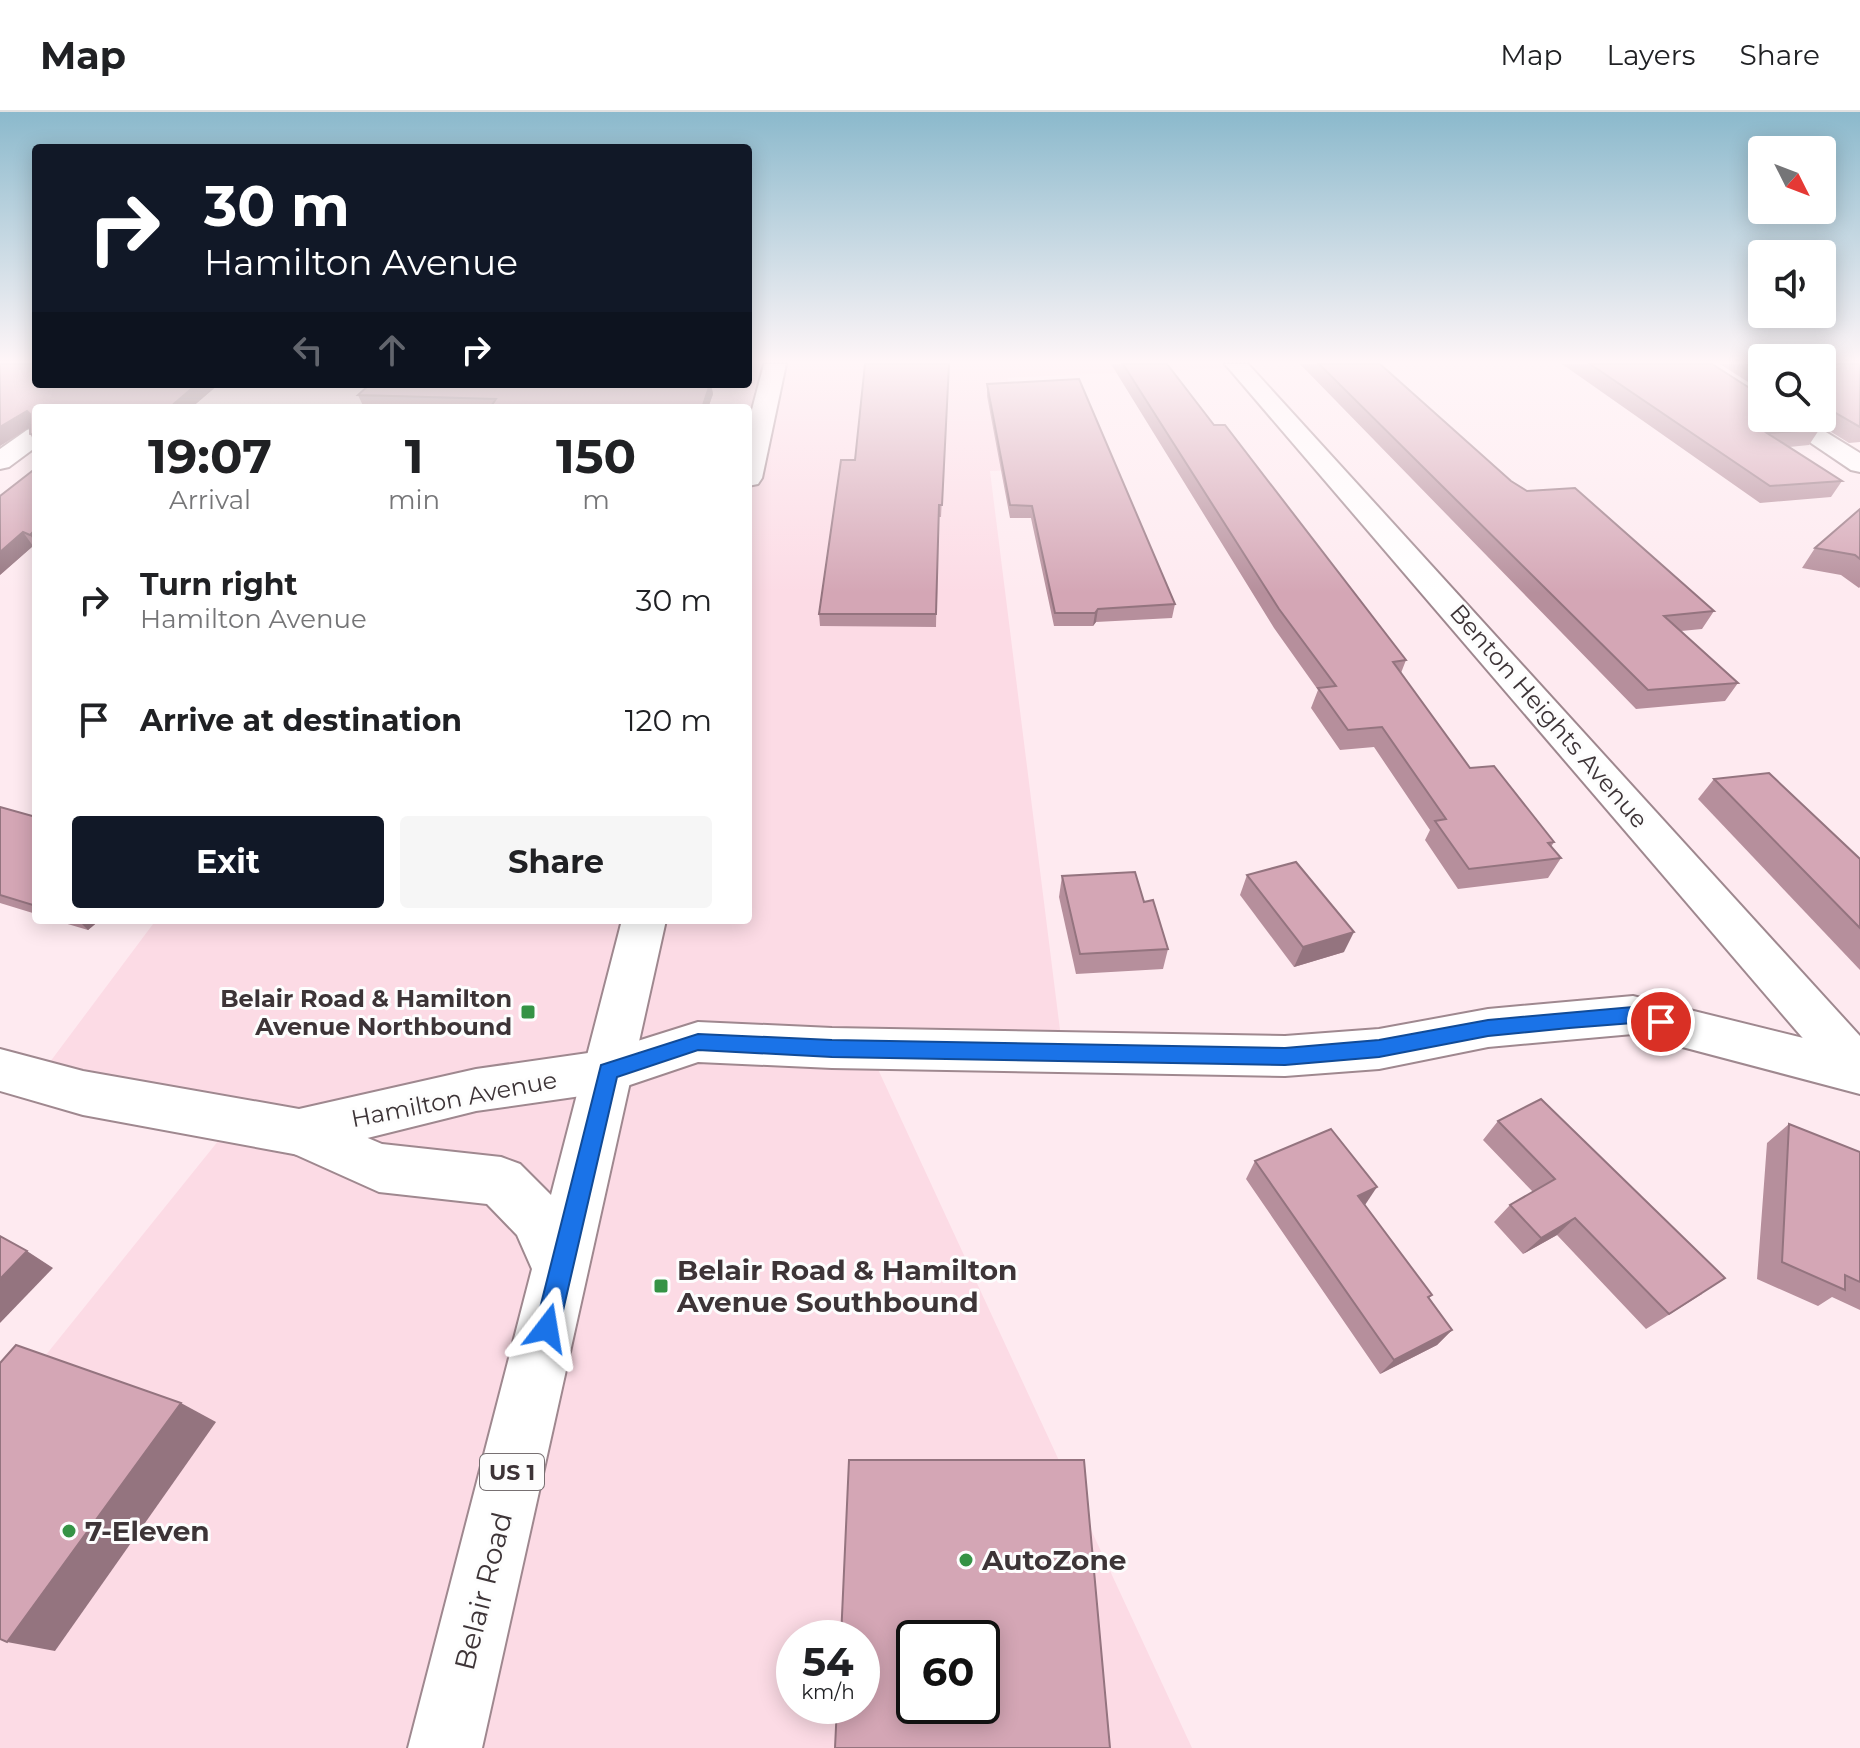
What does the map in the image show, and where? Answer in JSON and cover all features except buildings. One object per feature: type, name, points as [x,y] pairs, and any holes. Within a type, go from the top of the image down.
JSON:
[{"type":"street","points":[[0,461],[29,440]]},
{"type":"street","points":[[752,461],[757,440]]},
{"type":"street","name":"Benton Heights Avenue","points":[[1303,440],[1860,1071]]},
{"type":"street","points":[[1822,440],[1860,464]]},
{"type":"street","name":"Belair Road","points":[[445,1748],[643,924]]},
{"type":"street","name":"Hamilton Avenue","points":[[0,1070],[83,1093],[299,1132],[476,1090],[609,1071],[698,1042],[832,1048],[1285,1056],[1379,1049],[1488,1028],[1633,1015],[1860,1071]]},
{"type":"street","points":[[299,1132],[379,1168],[501,1181],[536,1217],[561,1270]]},
{"type":"shaded area","points":[[752,440],[1036,440],[1050,469],[990,471],[1064,1062],[870,1052],[1192,1748],[0,1748],[0,1412],[231,1125],[41,1074],[153,924],[752,924]]},
{"type":"place","name":"Belair Road & Hamilton Avenue Northbound","points":[[528,1012]]},
{"type":"place","name":"Belair Road & Hamilton Avenue Southbound","points":[[661,1286]]},
{"type":"place","name":"7-Eleven","points":[[69,1531]]},
{"type":"place","name":"AutoZone","points":[[966,1560]]},
{"type":"route","points":[[547,1328],[609,1071],[698,1042],[1095,1055],[1285,1056],[1379,1049],[1488,1028],[1569,1020],[1633,1015],[1661,1022]]}]
